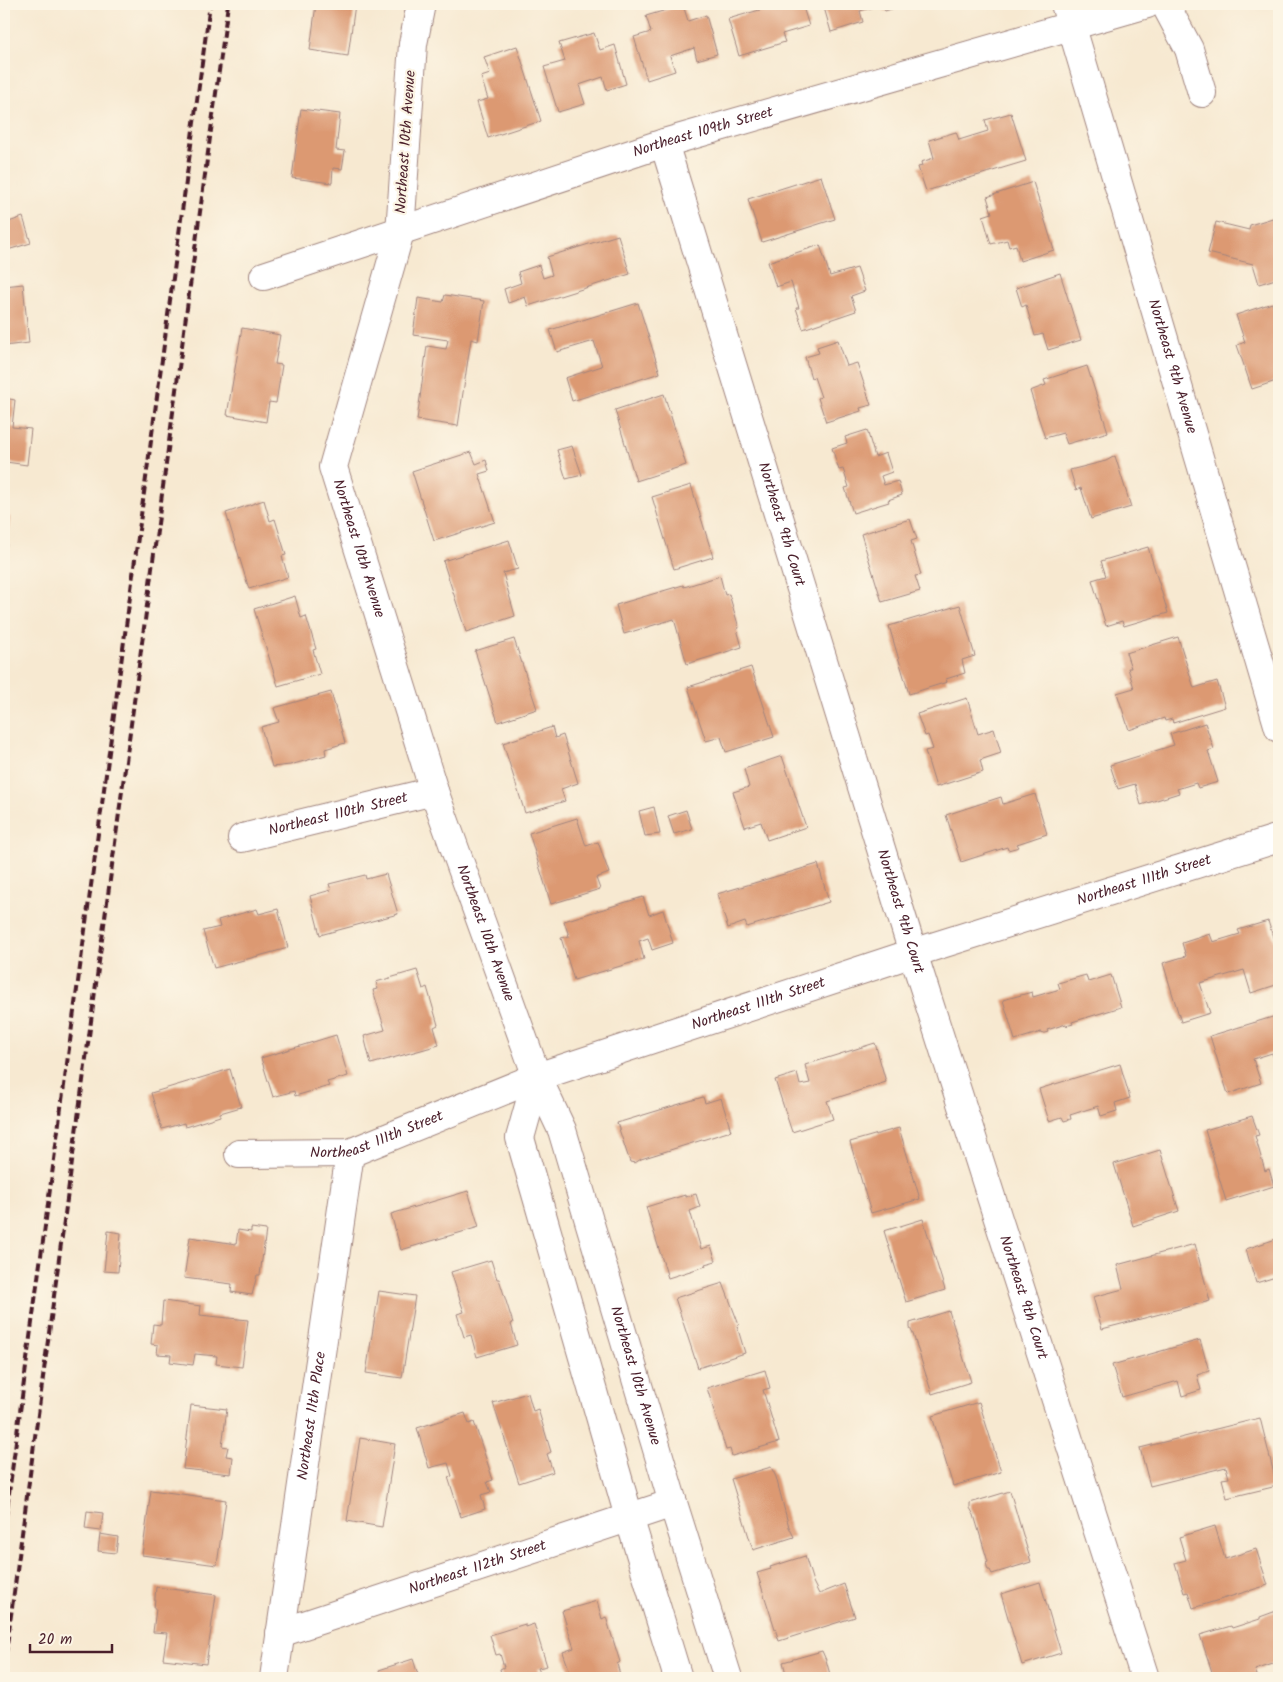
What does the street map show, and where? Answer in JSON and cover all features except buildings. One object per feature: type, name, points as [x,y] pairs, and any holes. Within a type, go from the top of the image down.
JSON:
[{"type":"street","name":"Northeast 10th Avenue","points":[[420,4],[413,44],[400,232],[333,467],[434,791],[538,1077],[562,1130],[673,1503],[728,1678]]},
{"type":"street","name":"Northeast 109th Street","points":[[264,276],[664,143],[1068,15],[1147,4]]},
{"type":"street","points":[[1165,4],[1190,49],[1202,93]]},
{"type":"street","name":"Northeast 9th Avenue","points":[[1068,15],[1279,728]]},
{"type":"street","name":"Northeast 9th Court","points":[[664,143],[913,953],[1144,1678]]},
{"type":"street","name":"Northeast 110th Street","points":[[242,838],[434,791]]},
{"type":"street","name":"Northeast 111th Street","points":[[239,1154],[350,1152],[538,1077],[913,953],[1279,838]]},
{"type":"street","points":[[538,1077],[520,1138],[629,1518],[678,1678]]},
{"type":"street","name":"Northeast 11th Place","points":[[274,1678],[350,1152]]},
{"type":"street","name":"Northeast 112th Street","points":[[280,1633],[673,1503]]},
{"type":"railway","points":[[4,1530],[210,4]]},
{"type":"railway","points":[[4,1667],[228,4]]}]
